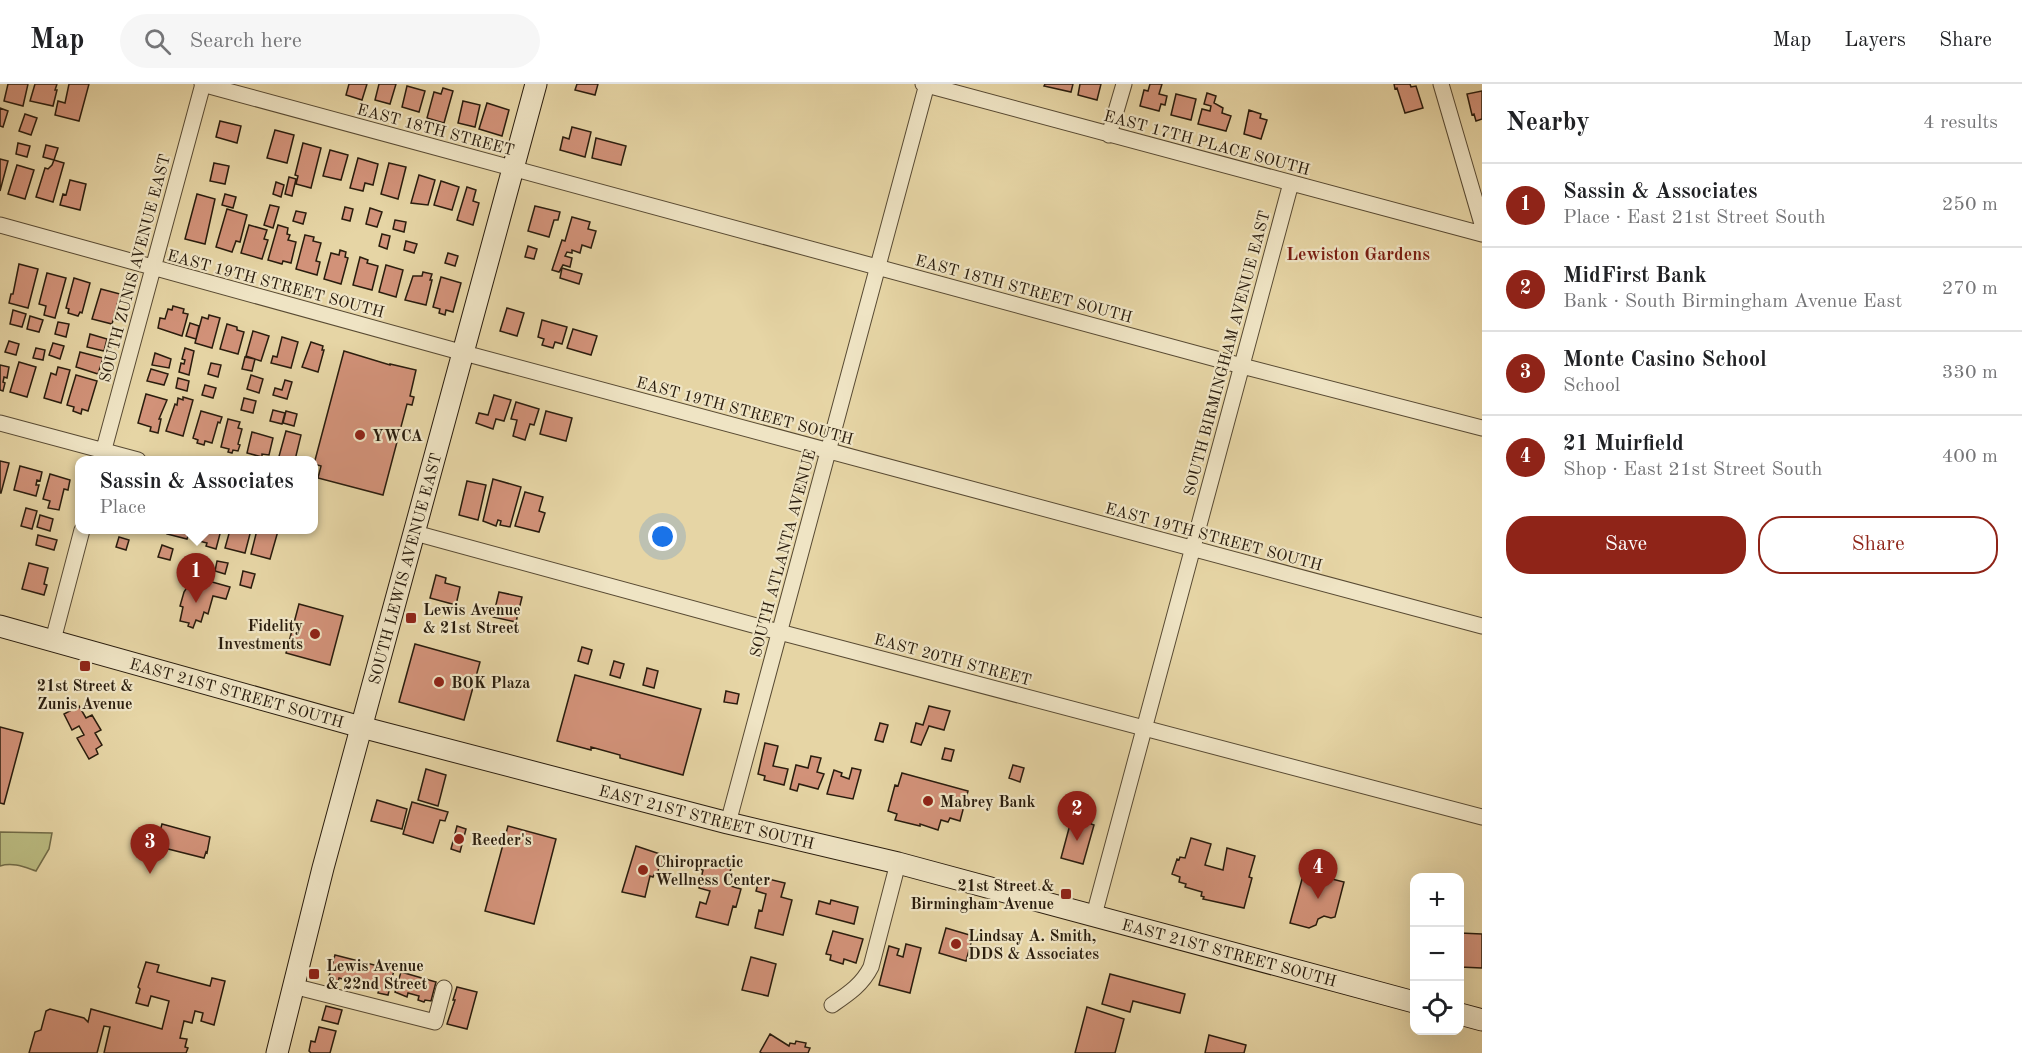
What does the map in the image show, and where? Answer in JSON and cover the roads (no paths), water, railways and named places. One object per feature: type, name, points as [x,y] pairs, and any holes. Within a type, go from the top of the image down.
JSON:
[{"type":"main road","name":"SOUTH LEWIS AVENUE EAST","points":[[277,1053],[361,727],[536,84]]},
{"type":"main road","name":"EAST 21ST STREET SOUTH","points":[[0,626],[361,727],[728,823],[898,863],[1410,1001]]},
{"type":"main road","points":[[1464,1015],[1482,1020]]},
{"type":"street","name":"EAST 18TH STREET","points":[[202,84],[557,180]]},
{"type":"street","name":"SOUTH ZUNIS AVENUE EAST","points":[[103,456],[202,84]]},
{"type":"street","name":"EAST 17TH PLACE SOUTH","points":[[926,84],[1482,234]]},
{"type":"street","name":"SOUTH ATLANTA AVENUE","points":[[728,823],[926,84]]},
{"type":"street","points":[[1110,135],[1124,84]]},
{"type":"street","points":[[1441,84],[1482,224]]},
{"type":"street","name":"EAST 18TH STREET SOUTH","points":[[557,180],[1242,366],[1482,428]]},
{"type":"street","name":"SOUTH BIRMINGHAM AVENUE EAST","points":[[1094,915],[1291,183]]},
{"type":"street","name":"EAST 19TH STREET SOUTH","points":[[0,225],[828,452],[1482,626]]},
{"type":"street","points":[[0,423],[103,456]]},
{"type":"street","name":"EAST 20TH STREET","points":[[415,533],[779,632],[1482,817]]},
{"type":"street","points":[[53,640],[81,534]]},
{"type":"street","points":[[832,1005],[866,978],[871,967],[898,863]]},
{"type":"street","points":[[293,986],[435,1022],[444,988]]},
{"type":"place","name":"YWCA","points":[[360,435]]},
{"type":"place","name":"Sassin & Associates","points":[[196,603]]},
{"type":"place","name":"Lewis Avenue & 21st Street","points":[[411,618]]},
{"type":"place","name":"Fidelity Investments","points":[[315,634]]},
{"type":"place","name":"21st Street & Zunis Avenue","points":[[85,666]]},
{"type":"place","name":"BOK Plaza","points":[[439,682]]},
{"type":"place","name":"Mabrey Bank","points":[[928,801]]},
{"type":"place","name":"Reeder's","points":[[459,839]]},
{"type":"place","name":"MidFirst Bank","points":[[1077,841]]},
{"type":"place","name":"Chiropractic Wellness Center","points":[[643,870]]},
{"type":"place","name":"Monte Casino School","points":[[150,874]]},
{"type":"place","name":"21st Street & Birmingham Avenue","points":[[1066,894]]},
{"type":"place","name":"21 Muirfield","points":[[1318,899]]},
{"type":"place","name":"Lindsay A. Smith, DDS & Associates","points":[[956,944]]},
{"type":"place","name":"Lewis Avenue & 22nd Street","points":[[314,974]]},
{"type":"district","name":"Lewiston Gardens","points":[[1358,254]]}]
